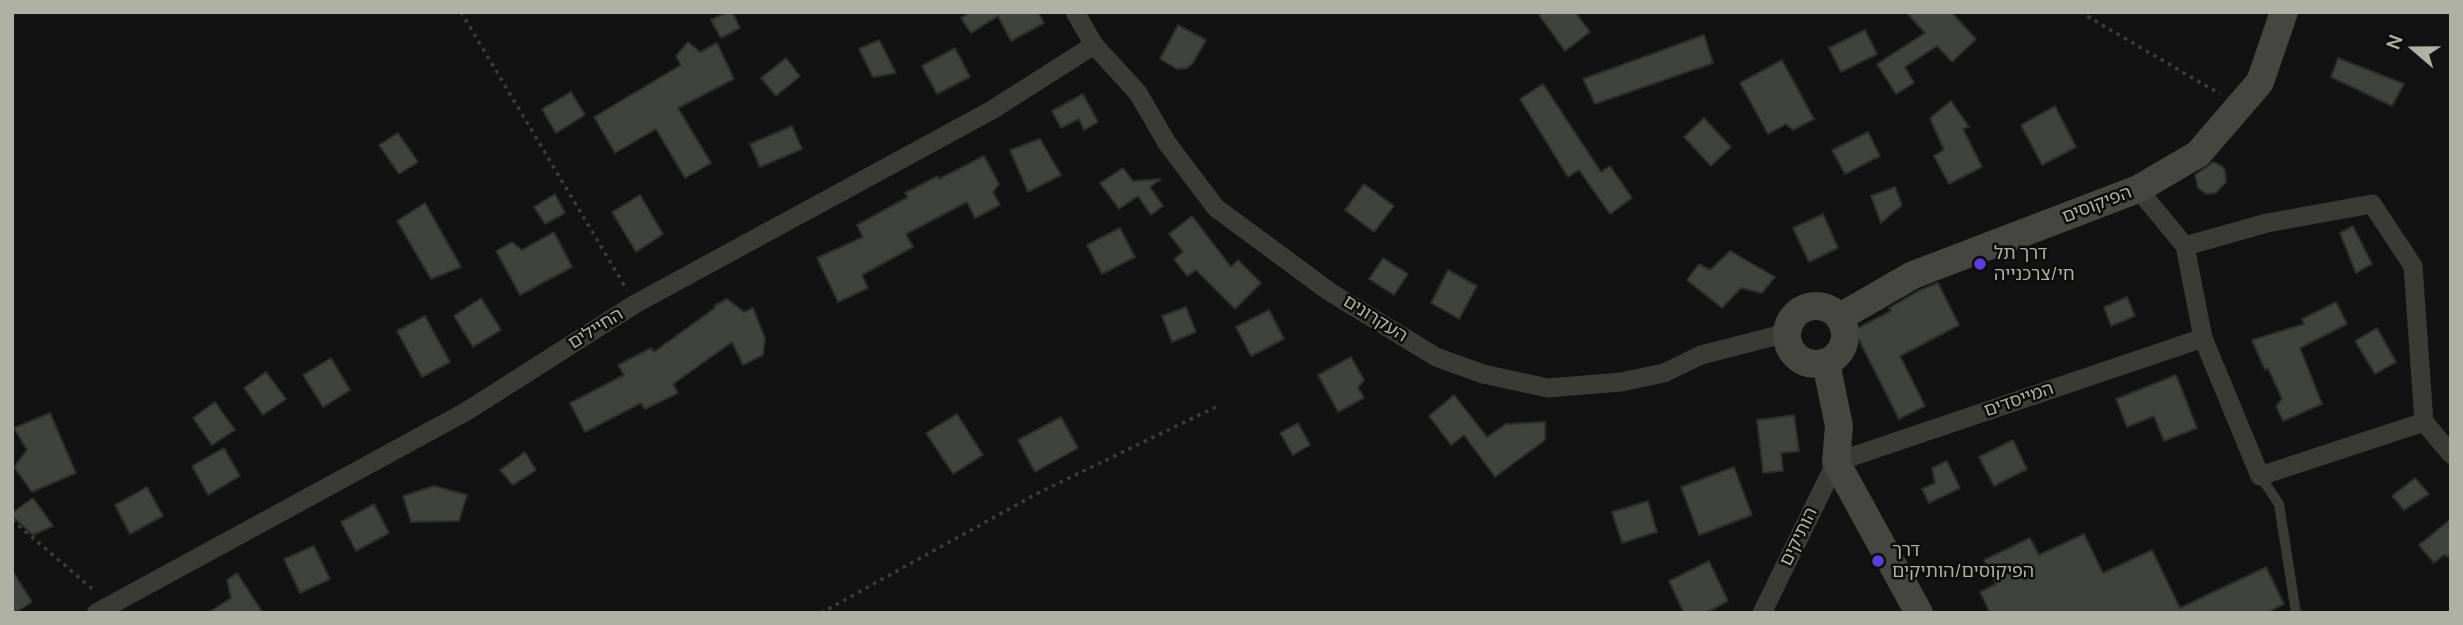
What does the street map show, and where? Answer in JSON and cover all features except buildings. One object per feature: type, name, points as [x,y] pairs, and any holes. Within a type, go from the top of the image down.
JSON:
[{"type":"main road","name":"הפיקוסים","points":[[1840,317],[1913,275],[2138,189],[2198,153],[2260,82],[2284,12]]},
{"type":"main road","points":[[1811,306],[1825,307],[1840,317],[1845,331],[1843,346],[1838,355],[1826,363],[1816,364],[1797,357],[1788,344],[1787,333],[1793,318],[1800,311],[1811,306]]},
{"type":"main road","points":[[1826,363],[1839,426],[1836,462],[1919,613]]},
{"type":"street","name":"העקרונים","points":[[1074,12],[1094,45],[1139,93],[1167,143],[1216,208],[1330,292],[1436,357],[1483,374],[1548,388],[1621,382],[1664,373],[1701,355],[1787,333]]},
{"type":"street","name":"החיילים","points":[[103,609],[467,411],[635,304],[992,110],[1094,45]]},
{"type":"street","points":[[2138,189],[2185,246],[2203,338],[2260,476],[2424,422]]},
{"type":"street","points":[[2185,246],[2267,223],[2372,204],[2413,265],[2424,422],[2451,454]]},
{"type":"street","name":"המייסדים","points":[[1836,462],[2203,338]]},
{"type":"street","name":"הותיקים","points":[[1762,613],[1836,462]]},
{"type":"lane","points":[[2260,476],[2279,505],[2297,613]]},
{"type":"path","points":[[461,12],[635,304]]},
{"type":"path","points":[[2080,12],[2239,105]]},
{"type":"path","points":[[821,613],[1038,493],[1220,405]]},
{"type":"path","points":[[12,520],[103,609]]},
{"type":"place","name":"דרך תל חי/צרכנייה","points":[[1980,264]]},
{"type":"place","name":"דרך הפיקוסים/הותיקים","points":[[1878,561]]}]
